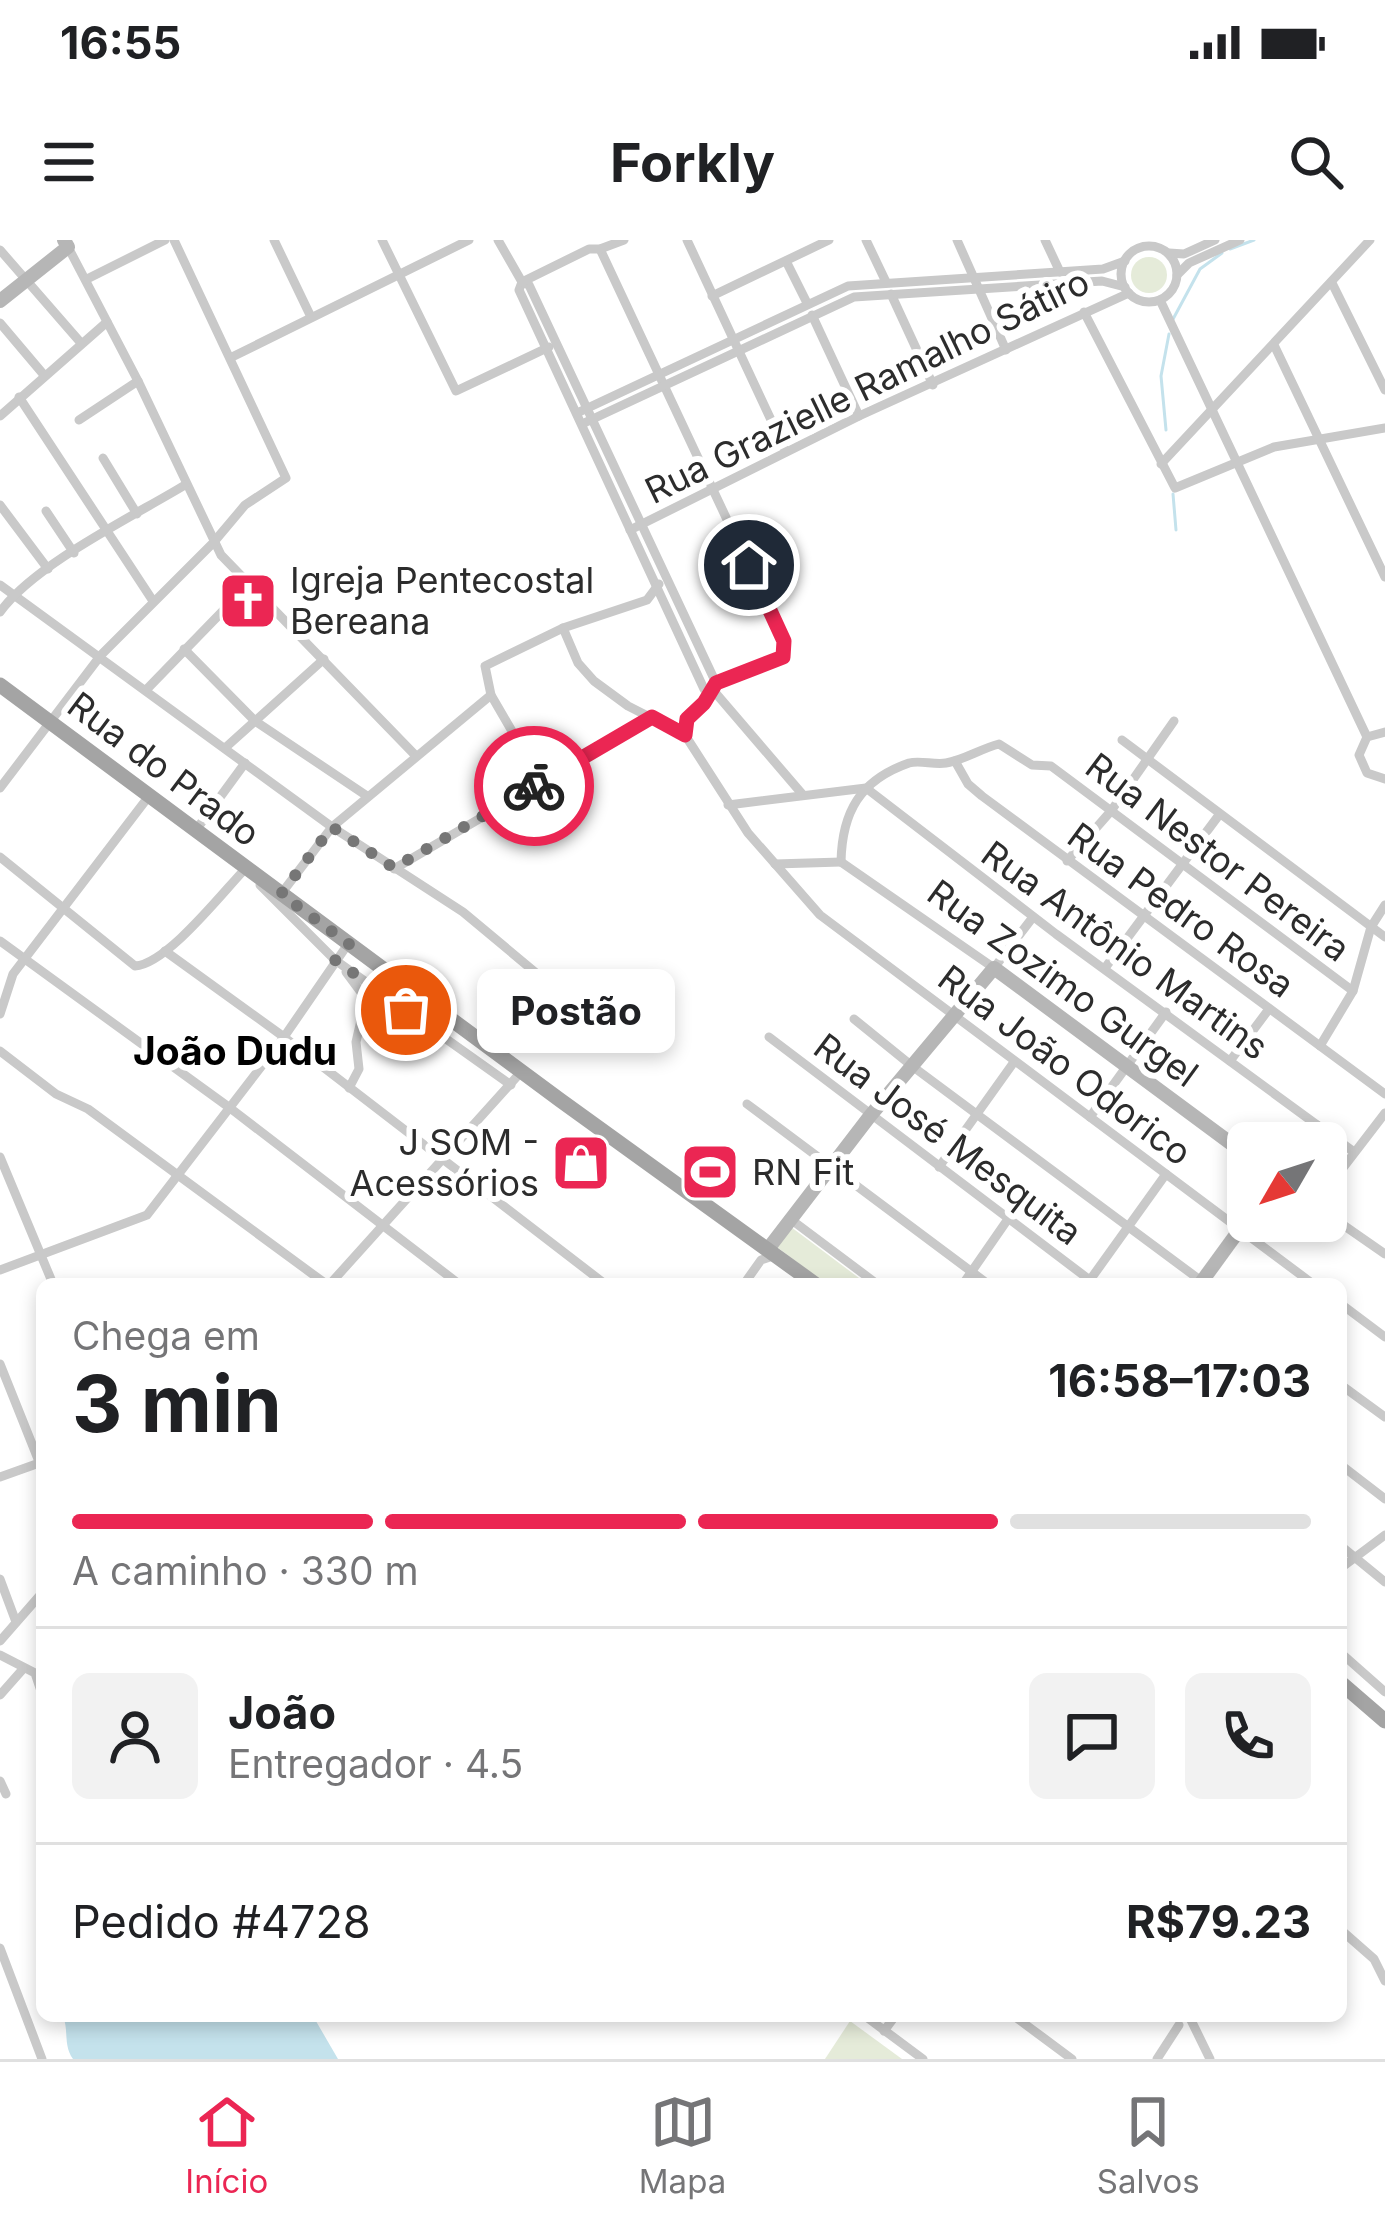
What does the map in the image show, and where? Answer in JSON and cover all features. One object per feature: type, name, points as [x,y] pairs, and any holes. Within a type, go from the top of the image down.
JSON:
[{"type":"main road","name":"Rua do Prado","points":[[0,685],[482,1042],[516,1078],[806,1278]]},
{"type":"main road","points":[[1347,1688],[1385,1721]]},
{"type":"street","points":[[86,279],[165,240]]},
{"type":"street","points":[[0,788],[5,771],[101,655],[245,505],[286,478],[175,240]]},
{"type":"street","points":[[274,240],[311,317]]},
{"type":"street","points":[[382,240],[456,391],[551,346]]},
{"type":"street","points":[[232,357],[469,240]]},
{"type":"street","points":[[498,240],[522,282],[530,285],[551,346],[665,574],[711,688]]},
{"type":"street","points":[[522,282],[591,246],[624,240]]},
{"type":"street","points":[[687,240],[786,452]]},
{"type":"street","points":[[712,296],[829,240]]},
{"type":"street","points":[[866,240],[886,283]]},
{"type":"street","points":[[957,240],[1006,350]]},
{"type":"street","points":[[1045,240],[1060,272]]},
{"type":"street","points":[[1127,290],[1121,276],[1125,261],[1139,244],[1184,254],[1214,240]]},
{"type":"street","points":[[585,416],[660,372],[848,286],[1102,281],[1145,302],[1172,292],[1177,275],[1189,262],[1240,240]]},
{"type":"street","points":[[1161,464],[1370,240]]},
{"type":"street","points":[[0,301],[66,244],[138,382],[213,543],[416,756]]},
{"type":"street","points":[[563,628],[578,663],[594,681],[628,706],[685,735],[687,719],[711,688],[783,657],[784,641],[666,384],[591,246]]},
{"type":"street","points":[[0,250],[81,343]]},
{"type":"street","points":[[1168,253],[1177,275]]},
{"type":"street","points":[[786,261],[807,303]]},
{"type":"street","points":[[585,416],[854,297],[1103,268],[1125,261]]},
{"type":"street","points":[[1331,283],[1385,390]]},
{"type":"street","name":"Rua Grazielle Ramalho Sátiro","points":[[630,530],[1127,290]]},
{"type":"street","points":[[891,294],[933,385]]},
{"type":"street","points":[[1160,300],[1367,737]]},
{"type":"street","points":[[1084,312],[1172,487],[1185,488],[1274,447],[1385,428]]},
{"type":"street","points":[[812,314],[860,416]]},
{"type":"street","points":[[0,322],[44,375]]},
{"type":"street","points":[[0,416],[107,322]]},
{"type":"street","points":[[1274,345],[1385,577]]},
{"type":"street","points":[[79,420],[138,382]]},
{"type":"street","points":[[20,398],[153,601]]},
{"type":"street","points":[[585,416],[630,530],[711,688],[803,795]]},
{"type":"street","points":[[103,458],[136,514]]},
{"type":"street","points":[[0,612],[13,594],[48,569],[185,484]]},
{"type":"street","points":[[0,505],[48,569]]},
{"type":"street","points":[[46,512],[74,553]]},
{"type":"street","points":[[542,782],[491,695],[485,666],[563,628],[647,600],[665,574]]},
{"type":"street","points":[[147,689],[249,584]]},
{"type":"street","points":[[0,585],[332,827],[463,912],[578,1008]]},
{"type":"street","points":[[184,649],[255,721],[368,796]]},
{"type":"street","points":[[225,748],[324,659]]},
{"type":"street","points":[[281,894],[332,827],[491,695]]},
{"type":"street","points":[[394,868],[652,717]]},
{"type":"street","points":[[1067,861],[1111,811],[1174,721]]},
{"type":"street","points":[[1385,732],[1367,737],[1360,748],[1360,761],[1372,776],[1385,779]]},
{"type":"street","name":"Rua João Odorico","points":[[685,735],[728,805],[820,915],[1166,1174],[1227,1213]]},
{"type":"street","points":[[1122,740],[1385,937]]},
{"type":"street","name":"Rua Nestor Pereira","points":[[728,805],[866,788],[878,776],[912,762],[942,764],[999,745],[1032,765],[1051,766],[1353,991]]},
{"type":"street","name":"Rua Pedro Rosa","points":[[955,760],[968,784],[1067,861],[1385,1094]]},
{"type":"street","points":[[196,830],[245,763]]},
{"type":"street","points":[[773,864],[841,862],[845,817],[866,788]]},
{"type":"street","name":"Rua Antônio Martins","points":[[866,788],[1312,1122]]},
{"type":"street","points":[[0,1014],[13,974],[149,796]]},
{"type":"street","points":[[1105,968],[1220,815]]},
{"type":"street","points":[[0,856],[134,966],[148,965],[165,951],[246,868],[362,990],[366,999],[356,1042],[359,1069],[349,1088]]},
{"type":"street","name":"Rua Zozimo Gurgel","points":[[841,862],[1227,1140]]},
{"type":"street","points":[[1320,1046],[1353,991],[1371,927],[1385,905]]},
{"type":"street","points":[[749,1278],[869,1116],[1033,917]]},
{"type":"street","points":[[0,941],[230,1108],[451,1278]]},
{"type":"street","points":[[0,1270],[147,1215],[349,944]]},
{"type":"street","points":[[165,951],[284,1036],[596,1278]]},
{"type":"street","points":[[333,1278],[516,1078],[335,960]]},
{"type":"street","points":[[482,1042],[534,972]]},
{"type":"street","points":[[1230,1061],[1269,1010]]},
{"type":"street","points":[[1090,1117],[1166,1012]]},
{"type":"street","points":[[854,1019],[1195,1278]]},
{"type":"street","name":"Rua José Mesquita","points":[[769,1037],[1087,1278]]},
{"type":"street","points":[[0,1051],[56,1094],[88,1109],[320,1278]]},
{"type":"street","points":[[939,1166],[1014,1062]]},
{"type":"street","points":[[747,1104],[980,1278]]},
{"type":"street","points":[[1347,1162],[1385,1113]]},
{"type":"street","name":"Rua Antônio Martins","points":[[1347,1147],[1354,1152]]},
{"type":"street","points":[[0,1157],[50,1278]]},
{"type":"street","points":[[1095,1278],[1166,1174]]},
{"type":"street","points":[[789,1218],[869,1278]]},
{"type":"street","points":[[968,1278],[1008,1220]]},
{"type":"street","points":[[1347,1228],[1385,1254]]},
{"type":"street","points":[[1206,1278],[1231,1242]]},
{"type":"street","name":"Rua João Odorico","points":[[1265,1242],[1306,1278]]},
{"type":"street","points":[[752,1274],[757,1278]]},
{"type":"street","points":[[1347,1308],[1385,1337]]},
{"type":"street","points":[[0,1364],[36,1452]]},
{"type":"street","points":[[1347,1388],[1385,1417]]},
{"type":"street","points":[[0,1477],[36,1466]]},
{"type":"street","points":[[1347,1470],[1385,1498]]},
{"type":"street","points":[[1347,1563],[1385,1535]]},
{"type":"street","points":[[1347,1550],[1385,1582]]},
{"type":"street","points":[[0,1579],[16,1622]]},
{"type":"street","points":[[0,1641],[36,1600]]},
{"type":"street","points":[[0,1654],[33,1671],[0,1696]]},
{"type":"street","points":[[1347,1658],[1385,1692]]},
{"type":"street","points":[[0,1781],[6,1795]]},
{"type":"street","points":[[1347,1935],[1365,1949],[1385,1981]]},
{"type":"street","points":[[0,1948],[42,2059]]},
{"type":"street","points":[[873,2022],[922,2059]]},
{"type":"street","points":[[884,2031],[891,2022]]},
{"type":"street","points":[[1022,2022],[1072,2059]]},
{"type":"street","points":[[1176,2022],[1196,2036]]},
{"type":"street","points":[[1191,2022],[1210,2059]]},
{"type":"street","points":[[1157,2059],[1179,2024]]},
{"type":"green space","points":[[1149,257],[1162,262],[1167,275],[1162,288],[1149,293],[1136,288],[1131,275],[1136,262]]},
{"type":"green space","points":[[791,1227],[859,1278],[818,1278],[777,1247]]},
{"type":"green space","points":[[851,2022],[902,2059],[825,2059]]},
{"type":"water","points":[[65,2022],[316,2022],[338,2059],[73,2059]]},
{"type":"waterway","points":[[1230,249],[1254,240]]},
{"type":"waterway","points":[[1172,321],[1200,269],[1222,253]]},
{"type":"waterway","points":[[1166,430],[1161,376],[1169,334]]},
{"type":"waterway","points":[[1173,494],[1176,530]]},
{"type":"way so far","points":[[406,1010],[335,960],[349,944],[281,894],[332,827],[394,868],[534,786]]},
{"type":"place","name":"Igreja Pentecostal Bereana","points":[[248,601]]},
{"type":"place","name":"Postão","points":[[406,1010]]},
{"type":"place","name":"J SOM - Acessórios","points":[[581,1163]]},
{"type":"place","name":"RN Fit","points":[[710,1172]]},
{"type":"district","name":"João Dudu","points":[[235,1050]]},
{"type":"route","points":[[534,786],[652,717],[685,735],[687,719],[716,683],[783,657],[784,641],[749,565]]}]
